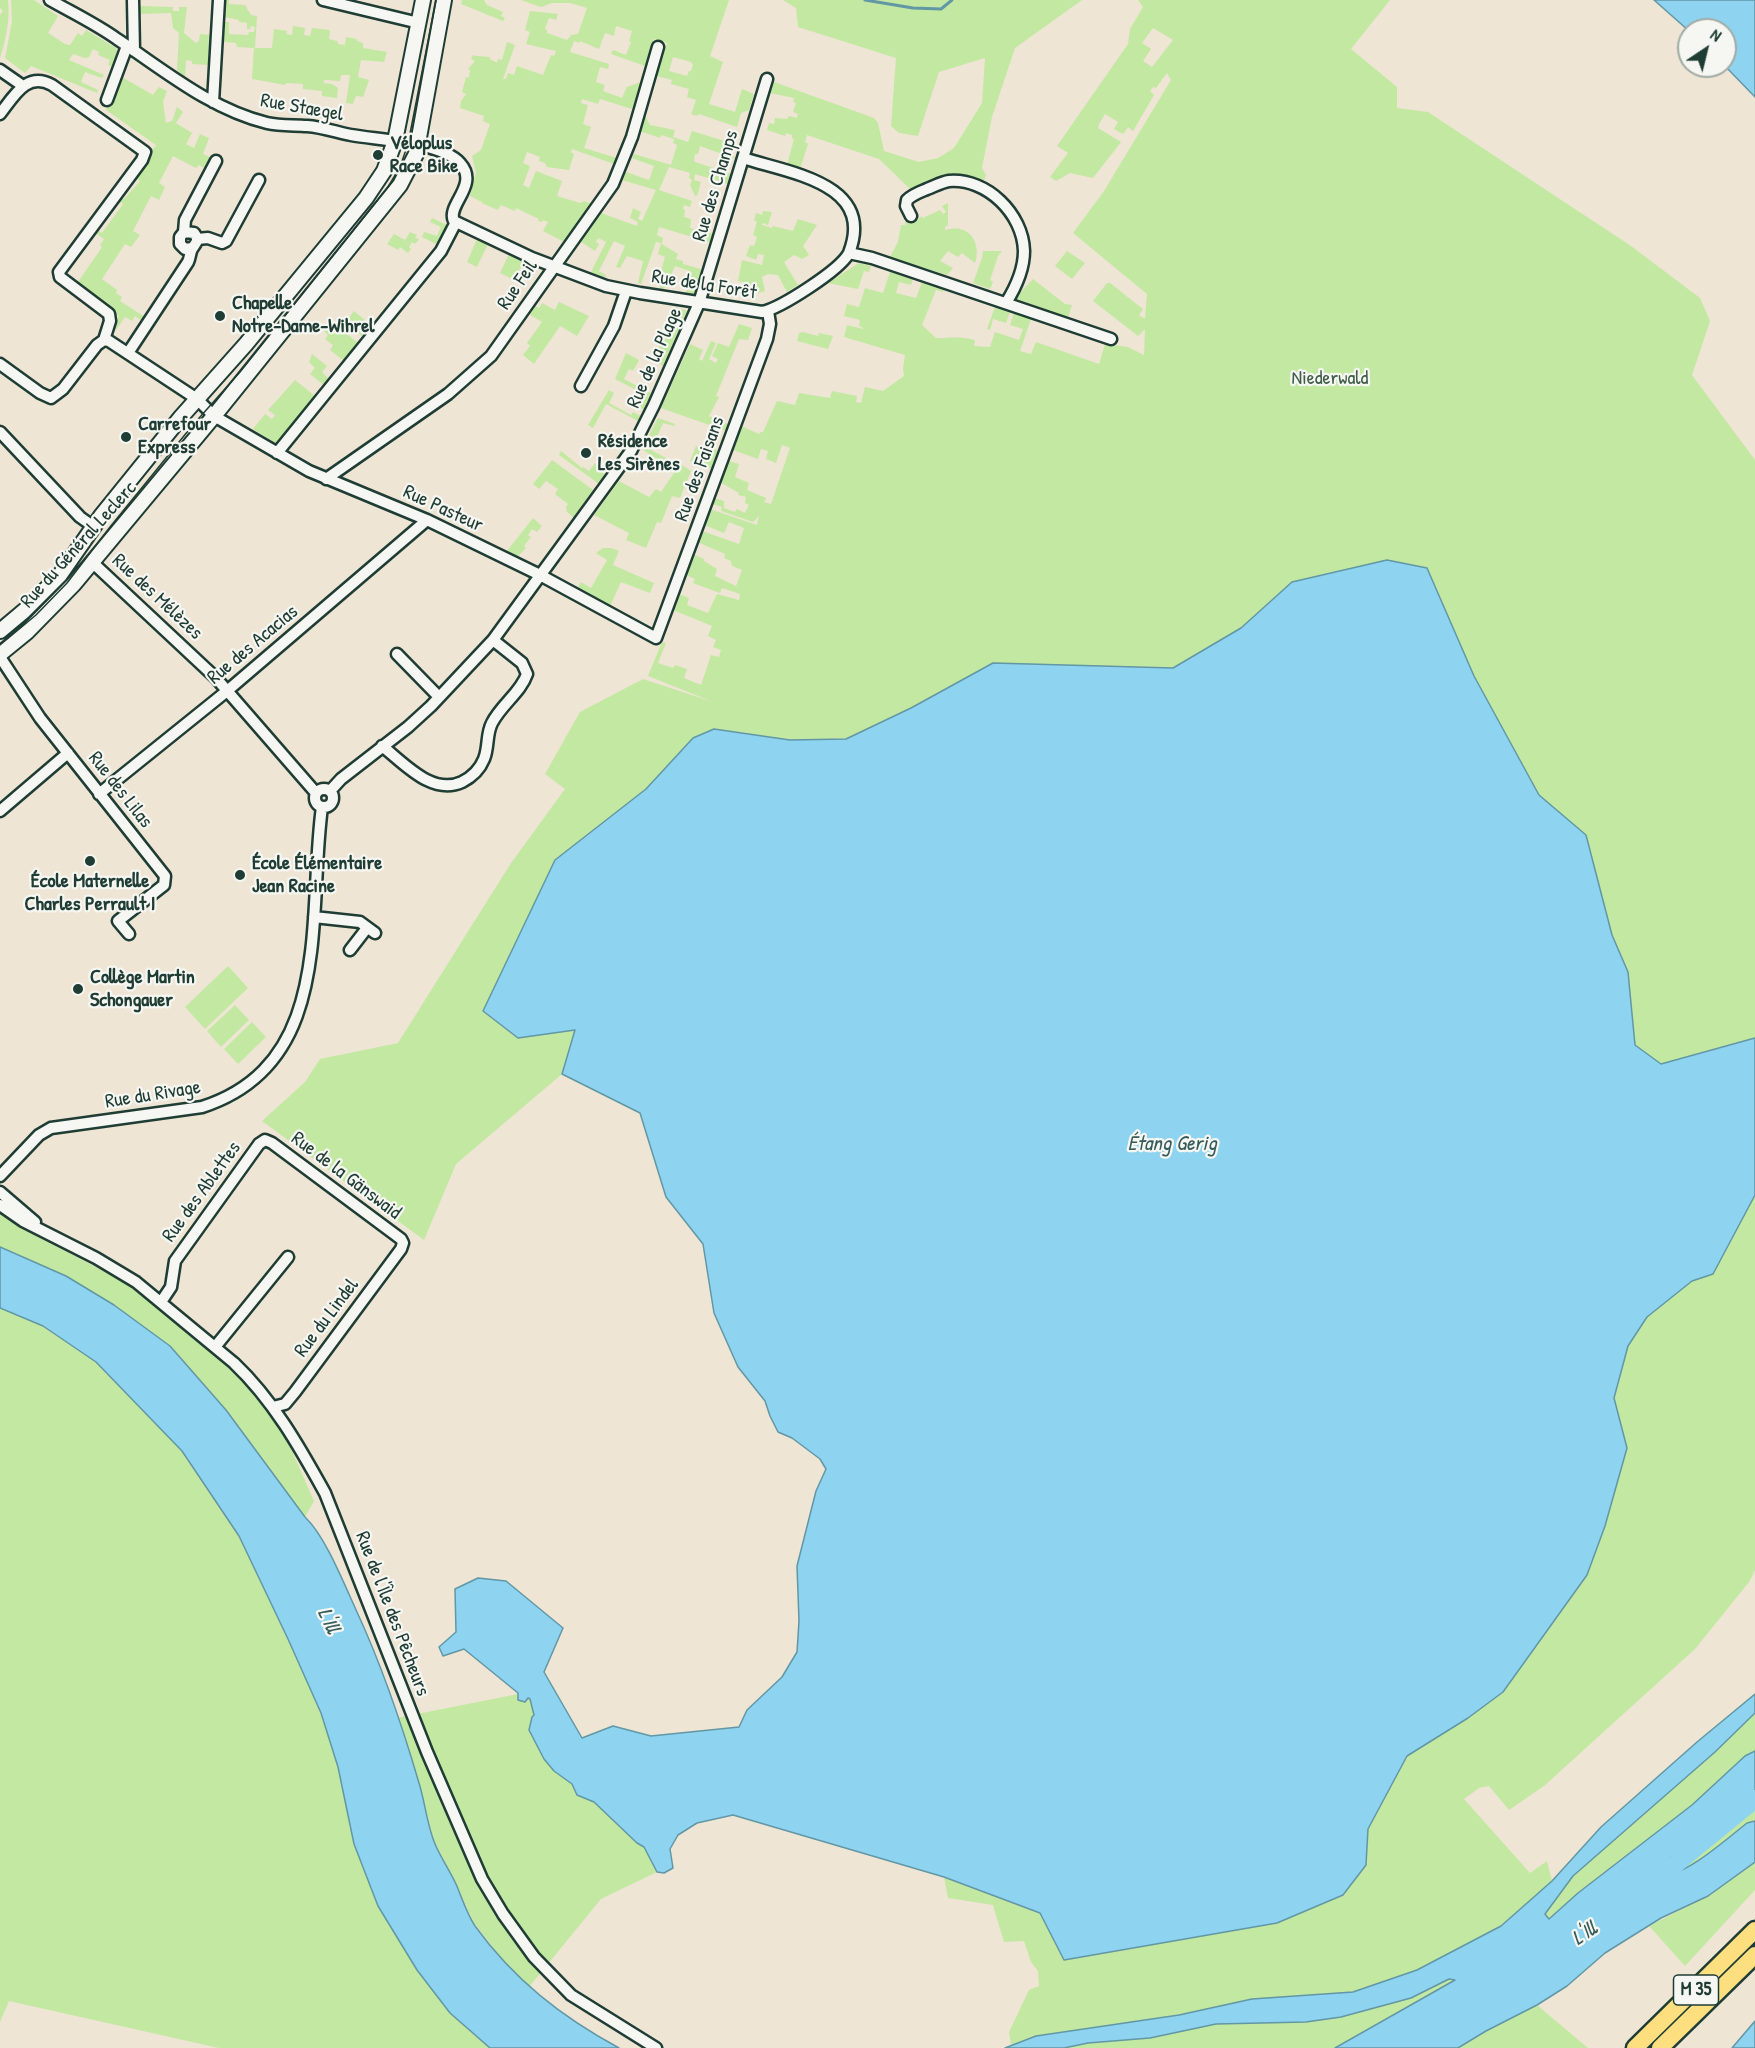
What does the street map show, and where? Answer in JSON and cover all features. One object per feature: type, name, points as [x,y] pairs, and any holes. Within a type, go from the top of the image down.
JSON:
[{"type":"highway","name":"M 35","points":[[1635,2048],[1755,1930]]},
{"type":"highway","name":"M 35","points":[[1660,2048],[1755,1955]]},
{"type":"main road","name":"Rue du Général Leclerc","points":[[0,631],[60,575],[94,527],[196,399],[274,311],[366,198],[384,171],[395,141],[423,0]]},
{"type":"main road","name":"Rue du Général Leclerc","points":[[0,655],[55,605],[92,562],[214,416],[396,190],[409,170],[417,146],[444,0]]},
{"type":"street","name":"Rue Staegel","points":[[50,0],[92,23],[213,102],[240,115],[266,123],[329,129],[417,146]]},
{"type":"street","points":[[107,100],[130,48],[133,0]]},
{"type":"street","points":[[213,102],[219,0]]},
{"type":"street","points":[[323,0],[418,23]]},
{"type":"street","name":"Rue Feil","points":[[326,479],[448,394],[491,356],[553,266],[602,201],[618,173],[632,137],[658,47]]},
{"type":"street","points":[[0,70],[22,86]]},
{"type":"street","name":"Rue des Champs","points":[[699,303],[767,79]]},
{"type":"street","points":[[0,114],[22,86],[34,80],[49,84],[145,152],[142,160],[59,272],[60,277],[109,314],[110,321],[104,340],[96,345],[63,389],[51,398],[40,393],[0,364]]},
{"type":"street","points":[[276,453],[441,251],[456,222],[452,218],[466,186],[465,170],[448,154],[417,146]]},
{"type":"street","points":[[743,158],[819,182],[838,193],[846,203],[853,220],[854,232],[849,253],[872,258],[1111,339]]},
{"type":"street","points":[[216,161],[185,220],[184,232],[180,237],[180,244],[185,249],[208,238],[222,243],[226,241],[259,180]]},
{"type":"street","points":[[911,216],[906,206],[907,200],[915,194],[946,182],[959,182],[974,186],[994,195],[1003,203],[1018,227],[1023,239],[1024,253],[1021,273],[1006,303]]},
{"type":"street","name":"Rue de la Forêt","points":[[456,222],[553,266],[606,286],[751,311],[768,311],[830,273],[842,264],[849,253]]},
{"type":"street","points":[[128,353],[188,262],[195,244],[191,231],[184,232]]},
{"type":"street","points":[[581,386],[614,326],[626,291]]},
{"type":"street","name":"Rue de la Plage","points":[[540,575],[631,452],[699,303]]},
{"type":"street","name":"Rue des Faisans","points":[[656,638],[767,339],[770,324],[768,311]]},
{"type":"street","name":"Rue Pasteur","points":[[104,340],[128,353],[196,399],[214,416],[276,453],[326,479],[427,520],[540,575],[656,638]]},
{"type":"street","points":[[0,432],[80,517],[94,527]]},
{"type":"street","name":"Rue des Acacias","points":[[99,794],[227,691],[427,520]]},
{"type":"street","name":"Rue des Mélèzes","points":[[92,562],[227,691],[316,793]]},
{"type":"street","points":[[330,791],[341,779],[408,727],[439,697],[493,640],[540,575]]},
{"type":"street","points":[[382,746],[433,784],[454,785],[471,776],[484,759],[492,723],[527,674],[522,663],[493,640]]},
{"type":"street","points":[[397,654],[439,697]]},
{"type":"street","name":"Rue des Lilas","points":[[0,655],[40,718],[165,876],[164,885],[118,921],[129,934]]},
{"type":"street","points":[[0,811],[68,753]]},
{"type":"street","points":[[323,789],[330,791],[332,802],[322,807],[316,801],[316,793],[323,789]]},
{"type":"street","name":"Rue du Rivage","points":[[0,1176],[39,1135],[51,1128],[202,1107],[228,1097],[249,1083],[274,1060],[296,1023],[308,982],[322,807]]},
{"type":"street","points":[[314,917],[360,922],[371,930],[350,950]]},
{"type":"street","name":"Rue de la Gänswaid","points":[[265,1140],[273,1143],[401,1239],[403,1243]]},
{"type":"street","name":"Rue des Ablettes","points":[[161,1302],[171,1287],[175,1261],[259,1144],[265,1140]]},
{"type":"street","name":"Rue de l'Île des Pêcheurs","points":[[0,1192],[47,1232]]},
{"type":"street","name":"Rue de l'Île des Pêcheurs","points":[[0,1205],[23,1221],[120,1272],[161,1302],[249,1377],[273,1407],[305,1456],[325,1493],[427,1752],[482,1879],[503,1914],[534,1957],[571,1995],[656,2048]]},
{"type":"street","name":"Rue du Lindel","points":[[273,1407],[285,1404],[403,1243]]},
{"type":"street","points":[[215,1347],[288,1257]]},
{"type":"green space","points":[[0,0],[8,0],[8,15],[0,58],[0,15],[3,11],[0,8]]},
{"type":"green space","points":[[11,0],[34,0],[58,16],[48,33],[65,44],[70,45],[78,33],[82,36],[86,30],[116,48],[118,54],[113,67],[108,65],[110,60],[98,55],[99,52],[93,49],[89,57],[73,54],[69,60],[104,75],[102,78],[85,72],[81,82],[98,90],[97,93],[31,66],[25,73],[5,58],[12,22]]},
{"type":"green space","points":[[226,0],[229,0],[229,4],[245,5],[251,15],[257,16],[255,48],[272,48],[274,29],[287,31],[286,34],[292,35],[293,26],[305,28],[304,35],[310,36],[312,28],[330,30],[329,39],[337,41],[338,44],[345,45],[346,37],[357,39],[363,43],[363,48],[387,52],[384,62],[361,60],[358,77],[369,80],[363,97],[356,96],[353,104],[346,103],[350,75],[341,75],[340,81],[324,80],[324,83],[338,88],[337,98],[322,96],[322,91],[303,89],[303,84],[286,83],[285,85],[252,79],[254,48],[237,47],[236,43],[224,42],[225,22],[229,22],[229,34],[248,35],[249,32],[254,32],[255,27],[251,26],[247,29],[247,23],[225,17]]},
{"type":"green space","points":[[462,0],[484,0],[487,5],[503,12],[501,16],[505,18],[503,21],[461,4]]},
{"type":"green space","points":[[521,0],[729,0],[710,56],[723,62],[709,104],[735,112],[742,89],[754,94],[749,110],[741,113],[737,127],[699,114],[697,116],[691,114],[696,100],[687,97],[689,89],[671,84],[672,80],[657,76],[667,43],[654,39],[645,66],[611,54],[613,50],[626,55],[632,31],[616,26],[614,36],[605,33],[599,49],[580,41],[579,43],[574,41],[570,52],[609,64],[608,69],[600,67],[596,82],[605,85],[603,91],[622,98],[627,87],[641,82],[632,109],[600,99],[598,104],[582,99],[581,103],[588,105],[583,124],[591,127],[584,148],[617,158],[614,164],[572,149],[571,152],[574,154],[569,170],[547,167],[545,163],[539,161],[540,157],[527,152],[523,163],[530,166],[523,185],[529,188],[536,171],[562,181],[557,196],[592,204],[564,242],[543,231],[548,222],[538,221],[539,219],[516,208],[515,211],[501,205],[498,210],[470,196],[476,172],[472,156],[481,150],[490,124],[483,121],[484,116],[460,108],[461,101],[466,94],[462,92],[466,77],[469,78],[470,70],[468,69],[475,61],[471,59],[473,55],[490,57],[497,63],[498,59],[502,60],[507,42],[515,45],[503,79],[506,79],[508,73],[514,75],[517,66],[543,75],[551,55],[554,56],[556,51],[526,44],[530,32],[525,30],[530,11],[558,14],[556,20],[549,18],[545,29],[547,33],[567,40],[571,35],[578,34],[587,8],[570,3],[552,3],[541,7]],"holes":[[[673,57],[691,62],[693,65],[687,76],[669,71]]]},
{"type":"green space","points":[[783,0],[1082,0],[1015,48],[992,117],[982,168],[986,175],[982,185],[941,179],[911,190],[879,159],[807,135],[805,142],[808,144],[800,169],[787,165],[794,139],[792,135],[786,133],[785,136],[767,130],[769,123],[774,124],[775,118],[787,119],[789,116],[797,118],[798,114],[793,112],[796,103],[793,102],[794,98],[770,93],[774,82],[874,118],[878,123],[884,151],[919,162],[938,158],[954,148],[982,103],[985,58],[939,72],[918,136],[899,133],[891,126],[896,58],[798,27],[796,8]]},
{"type":"green space","name":"Niederwald","points":[[1138,0],[1390,0],[1351,49],[1397,87],[1397,108],[1428,112],[1631,246],[1700,298],[1710,321],[1692,375],[1755,460],[1755,1038],[1661,1064],[1635,1045],[1628,972],[1612,935],[1586,835],[1539,795],[1474,676],[1292,582],[1241,628],[1173,668],[993,663],[911,708],[846,739],[790,740],[732,731],[693,738],[646,789],[555,860],[518,1038],[575,1030],[562,1074],[456,1164],[424,1240],[262,1121],[305,1082],[320,1059],[398,1043],[511,863],[565,789],[545,774],[580,712],[643,679],[713,702],[648,676],[662,642],[666,643],[658,663],[673,668],[675,665],[687,669],[684,678],[701,685],[711,655],[719,657],[721,650],[713,647],[716,640],[708,636],[712,626],[673,610],[679,594],[689,598],[687,605],[708,613],[717,594],[739,600],[740,594],[722,588],[720,593],[693,583],[695,579],[686,575],[693,554],[717,569],[715,576],[736,586],[742,570],[732,566],[731,561],[724,558],[725,554],[697,542],[702,531],[739,544],[744,528],[729,522],[724,533],[704,525],[710,509],[757,525],[759,516],[753,522],[721,511],[722,507],[712,504],[714,498],[724,501],[724,508],[735,512],[737,509],[745,513],[749,505],[745,503],[746,497],[738,495],[739,493],[720,482],[728,461],[739,464],[735,477],[749,483],[747,490],[766,498],[764,502],[771,504],[790,448],[782,445],[776,463],[766,459],[768,451],[761,449],[758,459],[733,450],[741,426],[759,434],[763,432],[777,401],[795,405],[799,393],[830,398],[832,391],[857,396],[856,402],[861,403],[865,387],[883,391],[904,376],[905,355],[844,337],[847,325],[863,329],[859,326],[860,320],[844,316],[847,304],[859,307],[865,288],[883,293],[890,272],[913,279],[911,285],[899,282],[896,293],[916,298],[922,282],[944,289],[943,292],[936,290],[922,325],[936,338],[970,339],[975,340],[974,346],[990,347],[995,332],[1019,340],[1023,329],[1010,325],[1014,313],[1031,319],[1020,351],[1031,354],[1036,342],[1099,364],[1105,344],[1128,347],[1144,355],[1145,329],[1138,336],[1093,301],[1107,283],[1110,283],[1143,309],[1139,315],[1145,319],[1147,294],[1073,233],[1104,191],[1171,80],[1167,73],[1156,88],[1153,87],[1150,91],[1154,95],[1133,131],[1128,127],[1123,134],[1114,129],[1118,122],[1105,114],[1098,128],[1121,142],[1093,178],[1070,173],[1056,181],[1050,177],[1068,153],[1057,146],[1128,44],[1130,29],[1143,7]],"holes":[[[1153,28],[1173,40],[1152,67],[1143,61],[1151,49],[1142,43]]]},
{"type":"green space","points":[[139,6],[173,7],[173,11],[179,11],[179,7],[187,7],[184,33],[196,43],[199,41],[200,34],[211,35],[209,65],[192,64],[192,61],[186,60],[185,77],[177,70],[179,33],[173,28],[171,13],[139,14]]},
{"type":"green space","points":[[122,77],[153,95],[159,87],[167,91],[163,102],[166,123],[172,121],[177,107],[183,112],[176,123],[192,133],[186,144],[194,148],[200,134],[209,138],[203,154],[212,158],[206,169],[199,165],[196,168],[173,156],[159,183],[165,187],[159,200],[151,196],[133,231],[140,235],[131,247],[125,244],[102,279],[117,290],[116,293],[122,297],[120,301],[145,317],[142,321],[135,316],[132,321],[125,317],[116,330],[112,327],[119,316],[68,280],[70,277],[78,282],[102,247],[100,245],[104,239],[91,230],[93,227],[102,233],[123,204],[117,200],[119,196],[124,199],[140,181],[134,176],[156,145],[106,110],[109,101],[113,102]]},
{"type":"green space","points":[[645,115],[650,125],[675,130],[673,137],[688,142],[692,131],[731,143],[729,150],[736,159],[700,146],[698,154],[695,154],[695,162],[732,174],[728,184],[695,174],[694,180],[701,182],[697,196],[695,196],[690,185],[692,180],[689,178],[690,173],[669,167],[659,190],[692,201],[690,207],[684,205],[683,209],[685,210],[684,217],[691,219],[690,228],[714,234],[712,243],[659,227],[657,235],[663,238],[662,244],[678,254],[676,259],[683,261],[683,264],[704,270],[693,296],[686,294],[690,271],[675,266],[663,291],[659,290],[665,272],[661,271],[665,257],[658,254],[661,243],[656,242],[641,284],[638,283],[643,261],[627,256],[620,268],[616,267],[625,246],[614,241],[599,271],[606,275],[605,278],[590,274],[606,242],[598,238],[596,242],[599,244],[595,251],[580,241],[601,213],[637,226],[638,222],[630,218],[633,208],[641,212],[638,219],[642,221],[656,190],[622,180],[626,172],[649,180],[654,166],[632,158],[634,154],[671,165],[677,145],[673,143],[674,139],[661,135],[660,138],[640,131]]},
{"type":"green space","points":[[948,203],[948,225],[945,230],[960,229],[973,238],[977,253],[975,263],[962,253],[958,257],[948,251],[940,261],[953,268],[947,275],[890,257],[898,242],[901,225],[905,225],[906,218],[914,223],[922,216],[923,218],[940,210],[943,214],[946,212],[942,206]]},
{"type":"green space","points":[[763,211],[772,212],[768,225],[763,223],[762,225],[772,228],[773,226],[793,231],[798,219],[817,225],[803,246],[809,255],[802,259],[794,255],[784,262],[798,285],[787,292],[778,275],[768,274],[762,277],[765,291],[759,293],[750,292],[751,288],[746,287],[746,283],[738,281],[742,260],[762,265],[764,255],[758,254],[756,260],[746,256],[750,245],[754,246],[757,237],[753,235],[757,222],[754,220],[756,213],[762,215]]},
{"type":"green space","points":[[432,218],[447,225],[438,245],[422,237],[424,232],[437,236],[441,227],[430,222]]},
{"type":"green space","points":[[410,232],[417,235],[415,238],[419,239],[415,244],[412,242],[408,253],[400,247],[398,250],[387,244],[394,234],[405,240]]},
{"type":"green space","points":[[477,239],[488,244],[477,267],[467,262]]},
{"type":"green space","points":[[983,251],[1002,251],[990,280],[993,282],[990,289],[973,283]]},
{"type":"green space","points":[[1067,251],[1085,263],[1072,279],[1055,266]]},
{"type":"green space","points":[[509,254],[524,261],[514,280],[500,273]]},
{"type":"green space","points":[[859,263],[871,266],[869,272],[864,271],[858,289],[828,283]]},
{"type":"green space","points":[[1033,279],[1065,304],[1072,305],[1068,317],[1016,299]]},
{"type":"green space","points":[[559,302],[589,316],[577,336],[560,326],[534,364],[523,355],[530,346],[527,343],[542,322],[529,314],[534,305],[539,308],[542,303],[555,310]]},
{"type":"green space","points":[[675,307],[687,311],[663,366],[652,359],[666,333],[663,331],[665,327],[673,330],[676,323],[671,320]]},
{"type":"green space","points":[[995,307],[1010,312],[1006,323],[993,319],[990,330],[987,329]]},
{"type":"green space","points":[[354,311],[372,326],[363,337],[349,324],[350,316]]},
{"type":"green space","points":[[739,324],[752,328],[748,340],[739,339],[716,396],[719,397],[709,416],[728,424],[726,431],[661,408],[690,344],[703,350],[699,359],[702,361],[711,341],[716,343],[709,359],[716,363],[718,359],[712,356],[718,343],[729,347]]},
{"type":"green space","points":[[328,325],[334,330],[337,326],[358,343],[344,361],[330,350],[333,345],[325,339],[328,335],[323,330]]},
{"type":"green space","points":[[799,333],[818,336],[819,333],[833,336],[828,349],[797,341]]},
{"type":"green space","points":[[626,353],[639,360],[633,371],[629,369],[624,379],[651,393],[644,410],[636,406],[644,394],[615,379]]},
{"type":"green space","points":[[312,354],[327,366],[322,372],[329,379],[324,385],[310,374],[315,368],[309,362]]},
{"type":"green space","points":[[295,380],[315,396],[276,443],[253,429],[265,414],[272,419],[275,415],[268,410]]},
{"type":"green space","points":[[609,390],[614,393],[609,403],[631,415],[633,412],[641,416],[638,421],[606,404],[593,428],[588,425]]},
{"type":"green space","points":[[658,418],[675,424],[674,426],[663,423],[651,450],[666,458],[663,463],[642,449]]},
{"type":"green space","points":[[696,446],[712,453],[714,449],[718,451],[712,469],[690,461]]},
{"type":"green space","points":[[561,451],[589,471],[595,463],[605,475],[599,484],[559,455]]},
{"type":"green space","points":[[552,460],[593,490],[574,518],[567,512],[568,504],[555,494],[558,489],[546,481],[539,489],[533,484]]},
{"type":"green space","points":[[680,464],[691,471],[680,498],[672,496],[661,523],[657,522],[646,548],[626,540],[629,533],[594,515],[619,481],[649,497],[656,489],[661,492]]},
{"type":"green space","points":[[533,518],[542,526],[537,532],[532,529],[528,535],[531,537],[524,546],[526,548],[518,556],[507,551]]},
{"type":"green space","points":[[603,548],[619,551],[613,565],[654,583],[650,593],[621,582],[610,606],[577,589],[581,582],[591,588],[607,560],[596,553]]},
{"type":"green space","points":[[228,966],[248,988],[205,1029],[185,1007]]},
{"type":"green space","points":[[235,1005],[249,1020],[221,1047],[207,1031]]},
{"type":"green space","points":[[252,1022],[266,1037],[238,1064],[224,1049]]},
{"type":"green space","points":[[1755,1195],[1755,1570],[1749,1582],[1695,1649],[1544,1786],[1509,1810],[1489,1786],[1479,1788],[1464,1799],[1530,1873],[1547,1861],[1552,1881],[1501,1926],[1462,1948],[1417,1970],[1353,1992],[1252,1999],[1179,2015],[1036,2036],[1011,2046],[1009,2032],[1029,1990],[1039,1986],[1038,1971],[1031,1962],[1024,1941],[1004,1942],[993,1905],[948,1898],[944,1877],[1040,1913],[1064,1960],[1277,1923],[1366,1865],[1368,1829],[1407,1756],[1468,1718],[1587,1575],[1605,1526],[1627,1448],[1614,1398],[1628,1346],[1647,1317],[1692,1281],[1713,1273]]},
{"type":"green space","points":[[0,1213],[23,1229],[132,1286],[197,1338],[250,1387],[284,1433],[314,1501],[305,1517],[226,1410],[170,1346],[66,1276],[0,1247]]},
{"type":"green space","points":[[0,1308],[43,1326],[96,1362],[182,1451],[239,1536],[321,1713],[338,1767],[450,2013],[490,2048],[219,2048],[9,2001],[0,2022]]},
{"type":"green space","points":[[518,1694],[530,1699],[535,1715],[532,1717],[529,1730],[544,1759],[554,1771],[572,1784],[577,1795],[594,1802],[644,1847],[657,1872],[601,1899],[529,1987],[505,1963],[474,1923],[434,1842],[419,1782],[397,1718]]},
{"type":"green space","points":[[1755,1713],[1755,1751],[1745,1756],[1692,1805],[1578,1893],[1549,1919],[1545,1914],[1573,1876],[1715,1752]]},
{"type":"green space","points":[[1755,1792],[1755,1821],[1747,1823],[1688,1868],[1667,1875],[1667,1865],[1671,1857],[1684,1852],[1691,1843],[1710,1831]]},
{"type":"green space","points":[[1755,1862],[1755,1890],[1685,1966],[1649,1926],[1708,1896]]},
{"type":"green space","points":[[1448,1979],[1456,1979],[1335,2048],[1064,2048],[1088,2043],[1150,2038],[1216,2024],[1306,2022],[1341,2017],[1411,1998]]},
{"type":"green space","points":[[1537,2005],[1588,2048],[1458,2048],[1486,2031]]},
{"type":"water","points":[[1654,0],[1755,0],[1755,97],[1737,78],[1737,18],[1677,18],[1677,20]]},
{"type":"water","name":"Étang Gerig","points":[[1387,560],[1427,568],[1474,676],[1539,795],[1586,835],[1612,935],[1628,972],[1635,1045],[1661,1064],[1755,1038],[1755,1195],[1713,1274],[1692,1281],[1647,1317],[1628,1346],[1614,1398],[1627,1448],[1605,1526],[1587,1575],[1503,1692],[1468,1718],[1407,1756],[1368,1829],[1366,1865],[1343,1895],[1277,1923],[1064,1960],[1040,1913],[944,1877],[733,1815],[697,1823],[678,1835],[670,1849],[673,1868],[664,1873],[657,1872],[644,1847],[594,1802],[577,1795],[572,1784],[554,1771],[544,1759],[529,1730],[534,1715],[530,1699],[528,1698],[525,1702],[518,1700],[518,1693],[464,1649],[443,1656],[439,1647],[456,1632],[455,1589],[478,1578],[506,1581],[563,1628],[544,1672],[582,1738],[613,1726],[651,1736],[739,1727],[747,1710],[782,1677],[797,1652],[799,1621],[797,1566],[816,1491],[826,1469],[820,1459],[792,1438],[778,1432],[765,1401],[738,1367],[714,1313],[703,1244],[666,1197],[640,1113],[562,1074],[575,1030],[518,1038],[483,1011],[555,860],[646,789],[693,738],[714,729],[790,740],[846,739],[911,708],[993,663],[1173,668],[1241,628],[1292,582]]},
{"type":"water","points":[[0,1247],[66,1276],[114,1305],[170,1346],[226,1410],[313,1526],[334,1562],[375,1653],[391,1696],[406,1739],[435,1844],[475,1926],[506,1963],[540,1996],[619,2048],[490,2048],[450,2013],[417,1970],[378,1906],[354,1844],[338,1767],[321,1713],[239,1536],[182,1451],[96,1362],[43,1326],[0,1308]]},
{"type":"water","points":[[1755,1694],[1755,1713],[1715,1752],[1573,1876],[1545,1914],[1549,1919],[1578,1893],[1692,1805],[1745,1756],[1755,1751],[1755,1792],[1710,1831],[1691,1843],[1684,1852],[1671,1857],[1667,1865],[1667,1874],[1697,1862],[1747,1823],[1755,1821],[1755,1862],[1708,1896],[1661,1918],[1605,1953],[1567,1986],[1537,2005],[1458,2048],[1335,2048],[1455,1980],[1449,1979],[1411,1998],[1341,2017],[1306,2022],[1216,2024],[1150,2038],[1088,2043],[1064,2048],[1005,2048],[1036,2036],[1179,2015],[1252,1999],[1353,1992],[1417,1970],[1501,1926],[1552,1881],[1601,1827]]},
{"type":"water","points":[[1755,2021],[1755,2048],[1732,2048]]},
{"type":"waterway","points":[[865,0],[913,8],[941,9],[952,0]]},
{"type":"waterway","name":"L'Ill","points":[[1650,1885],[1755,1799]]},
{"type":"tram line","points":[[0,645],[36,615],[67,583],[110,527],[192,426],[240,372],[388,187],[400,167],[408,144],[436,0]]},
{"type":"place","name":"Véloplus Race Bike","points":[[378,155]]},
{"type":"place","name":"Chapelle Notre-Dame-Wihrel","points":[[220,316]]},
{"type":"place","name":"Carrefour Express","points":[[126,437]]},
{"type":"place","name":"Résidence Les Sirènes","points":[[586,453]]},
{"type":"place","name":"École Maternelle Charles Perrault I","points":[[90,861]]},
{"type":"place","name":"École Élémentaire Jean Racine","points":[[240,875]]},
{"type":"place","name":"Collège Martin Schongauer","points":[[78,989]]}]
